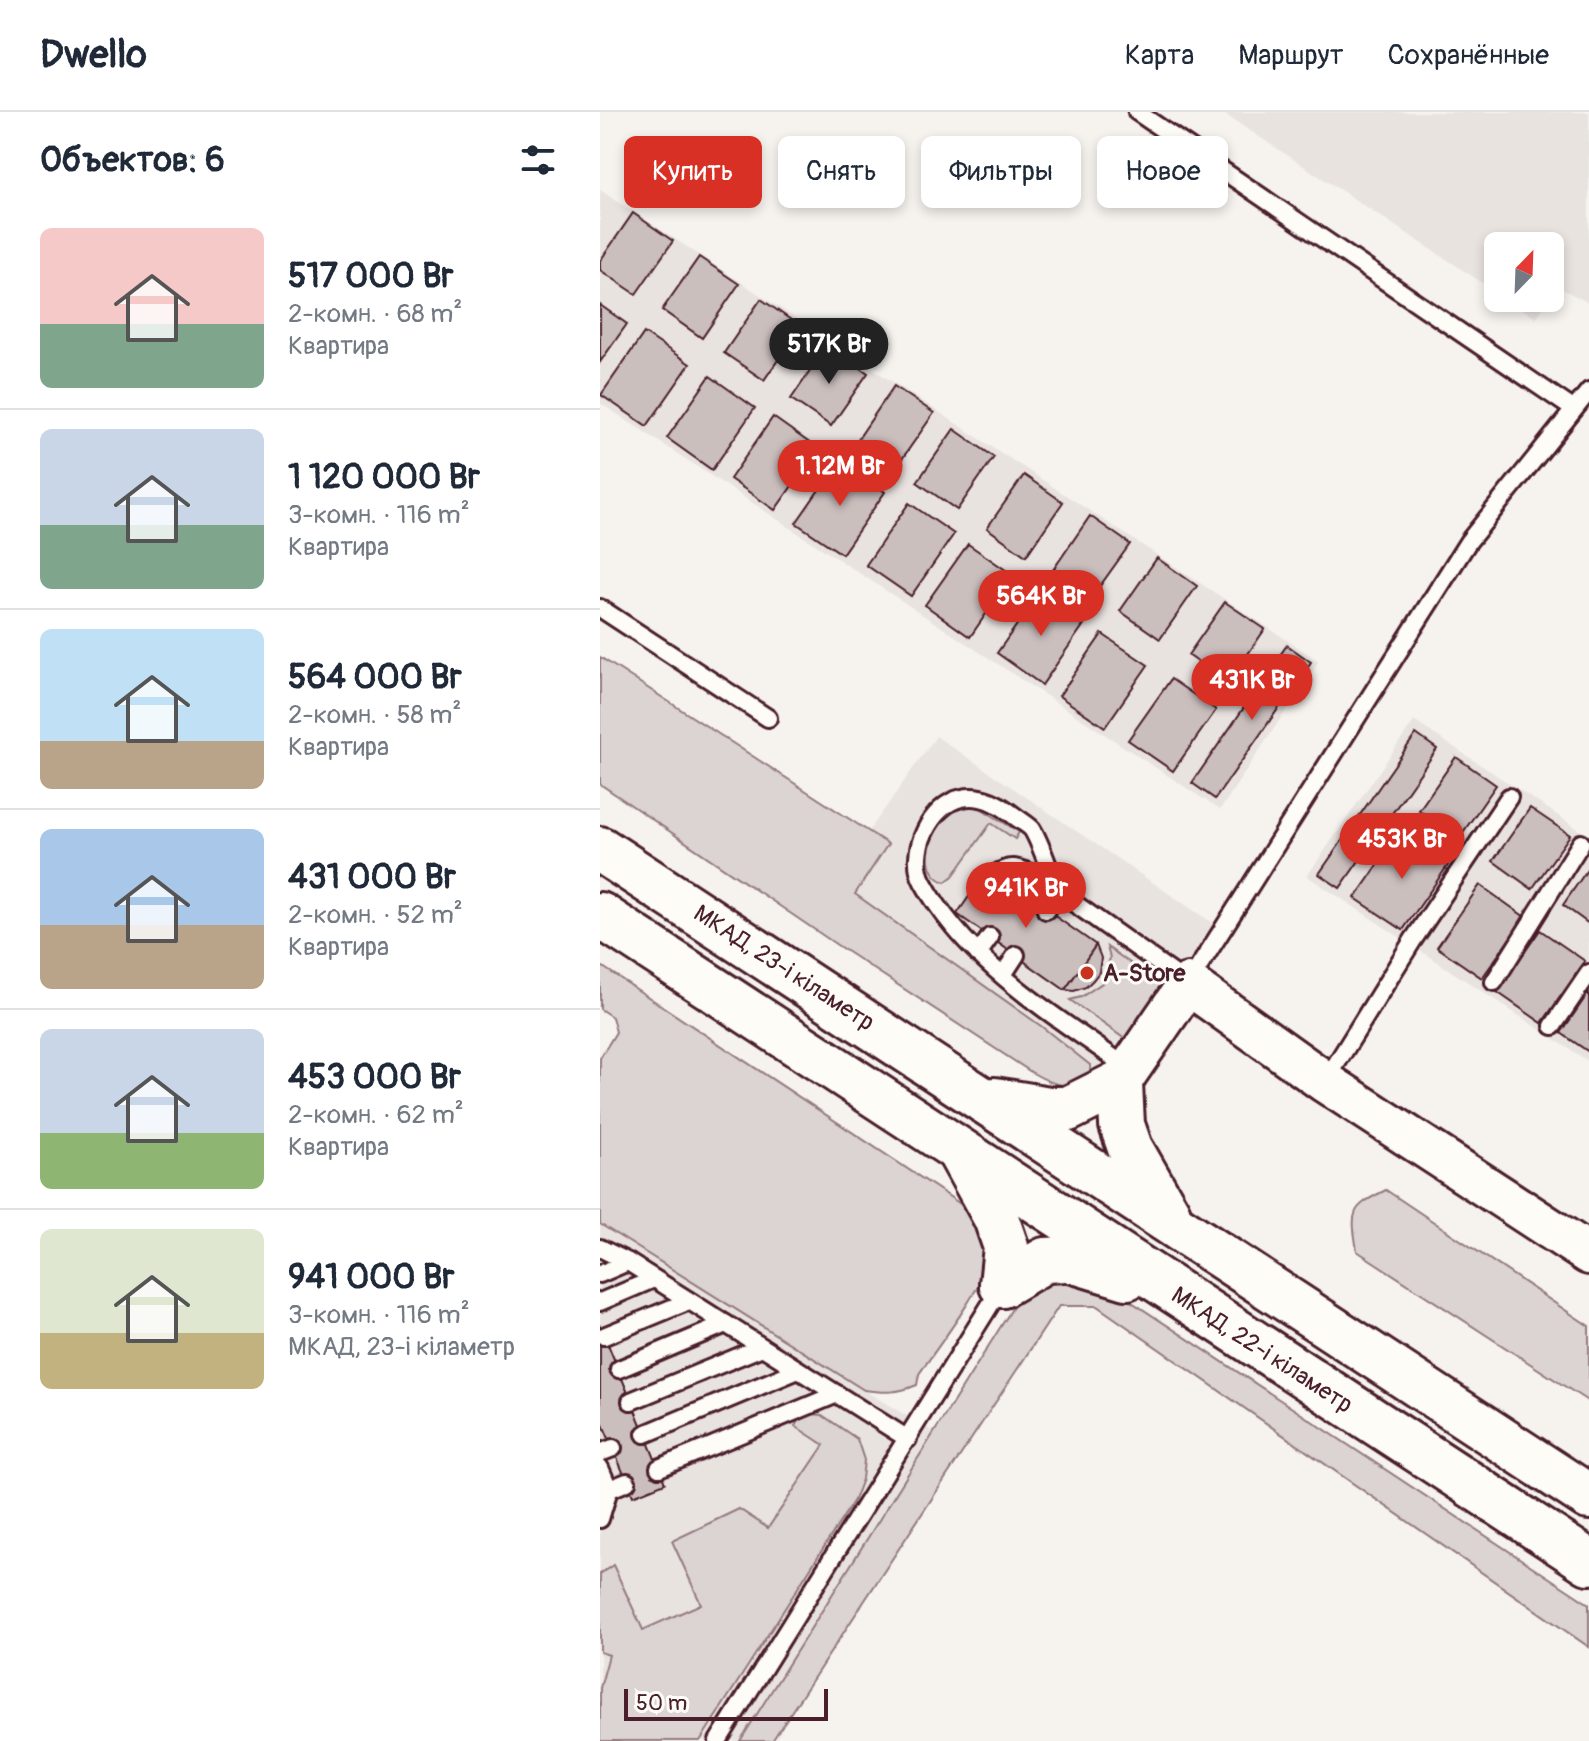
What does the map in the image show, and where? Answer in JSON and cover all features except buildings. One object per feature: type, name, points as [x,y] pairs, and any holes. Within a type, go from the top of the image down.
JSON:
[{"type":"highway","name":"МКАД, 23-і кіламетр","points":[[600,849],[973,1093]]},
{"type":"highway","points":[[600,915],[947,1141],[996,1218],[1006,1247],[1002,1285]]},
{"type":"highway","points":[[973,1093],[1049,1109],[1068,1109],[1125,1076]]},
{"type":"highway","points":[[1125,1076],[1122,1125],[1146,1180],[1173,1223]]},
{"type":"highway","points":[[973,1093],[1589,1497]]},
{"type":"highway","name":"МКАД, 22-і кіламетр","points":[[947,1141],[1589,1562]]},
{"type":"highway","points":[[1002,1285],[1045,1260],[1068,1259],[1170,1290]]},
{"type":"street","points":[[1125,1076],[1188,984],[1325,1082],[1589,1254]]},
{"type":"lane","points":[[1137,112],[1573,409]]},
{"type":"lane","points":[[996,874],[1015,867],[1033,874],[1188,984],[1468,542],[1589,391]]},
{"type":"lane","points":[[600,608],[768,718]]},
{"type":"lane","points":[[1058,891],[1031,829],[1000,805],[979,797],[960,798],[943,806],[922,838],[918,857],[921,879],[960,926],[978,954],[1125,1076]]},
{"type":"lane","points":[[1325,1082],[1413,940],[1509,797]]},
{"type":"lane","points":[[1494,982],[1581,843]]},
{"type":"lane","points":[[1021,892],[1033,874]]},
{"type":"lane","points":[[1046,910],[1058,891]]},
{"type":"lane","points":[[978,954],[990,937]]},
{"type":"lane","points":[[1003,975],[1016,955]]},
{"type":"lane","points":[[1553,1026],[1589,973]]},
{"type":"lane","points":[[600,1248],[628,1262],[908,1439]]},
{"type":"lane","points":[[600,1274],[628,1262]]},
{"type":"lane","points":[[600,1302],[654,1279]]},
{"type":"lane","points":[[718,1741],[1002,1285]]},
{"type":"lane","points":[[604,1336],[689,1301]]},
{"type":"lane","points":[[619,1369],[726,1324]]},
{"type":"lane","points":[[631,1401],[762,1347]]},
{"type":"lane","points":[[645,1434],[798,1370]]},
{"type":"lane","points":[[659,1468],[837,1394]]},
{"type":"lane","points":[[600,1468],[604,1491],[600,1519]]},
{"type":"lane","points":[[604,1491],[627,1482]]},
{"type":"shaded area","points":[[1221,112],[1589,112],[1589,303],[1564,290],[1564,232],[1484,232],[1484,284]]},
{"type":"shaded area","points":[[600,190],[1319,661],[1220,810],[600,403]]},
{"type":"shaded area","points":[[1527,312],[1540,312],[1536,318]]},
{"type":"shaded area","points":[[600,657],[888,844],[855,894],[1041,1026],[1090,1065],[1091,1079],[1060,1084],[1031,1072],[600,784]]},
{"type":"shaded area","points":[[1414,721],[1589,836],[1589,1062],[1307,876]]},
{"type":"shaded area","points":[[936,736],[1214,924],[1113,1075],[1090,1065],[1041,1026],[855,894],[888,844],[869,831]]},
{"type":"shaded area","points":[[977,806],[1019,832],[1015,839],[991,823],[953,876],[945,882],[931,868],[929,858],[933,837],[944,818],[952,812]]},
{"type":"shaded area","points":[[1107,947],[1169,990],[1132,1044],[1070,1000],[1081,997],[1102,983],[1110,958]]},
{"type":"shaded area","points":[[600,965],[971,1211],[985,1242],[987,1263],[984,1273],[969,1302],[919,1374],[917,1385],[891,1392],[864,1390],[600,1224],[600,1058],[616,1032],[612,1017],[600,1009]]},
{"type":"shaded area","points":[[1386,1190],[1589,1326],[1589,1402],[1357,1251],[1355,1213],[1365,1202]]},
{"type":"shaded area","points":[[600,1224],[964,1450],[772,1741],[600,1741]]},
{"type":"shaded area","points":[[1065,1274],[1103,1283],[1589,1604],[1589,1647],[1097,1306],[1059,1306],[772,1741],[740,1741],[1025,1288]]},
{"type":"shaded area","points":[[811,1414],[822,1415],[857,1439],[864,1460],[862,1479],[854,1500],[700,1741],[600,1741],[600,1688],[609,1655],[600,1652],[600,1574],[613,1565],[643,1630],[701,1604],[672,1541],[739,1509],[768,1528],[824,1445],[795,1426]]},
{"type":"place","name":"A-Store","points":[[1087,973]]}]
